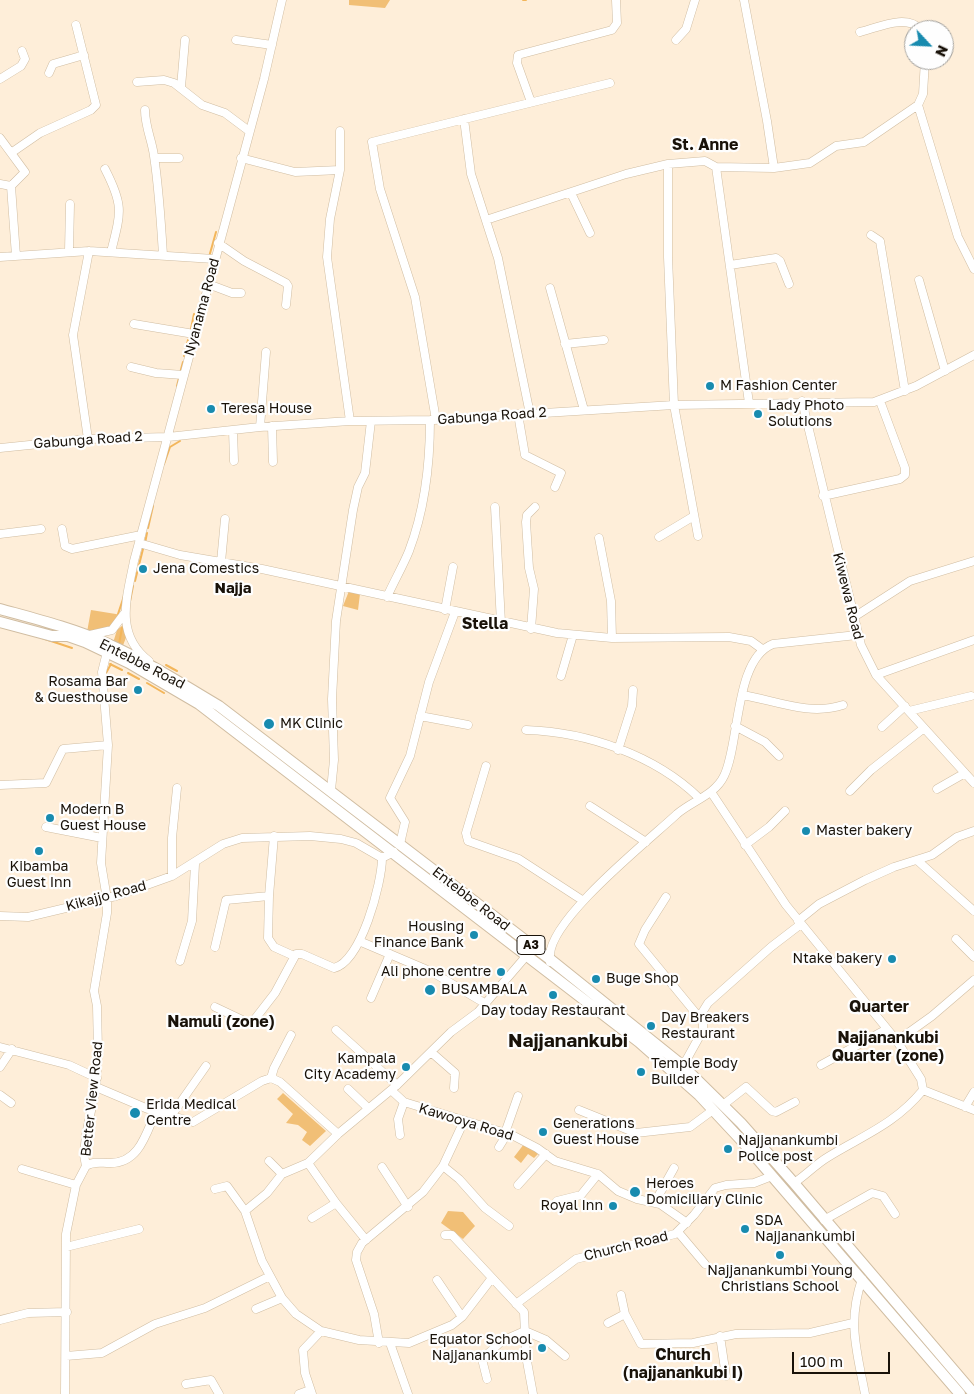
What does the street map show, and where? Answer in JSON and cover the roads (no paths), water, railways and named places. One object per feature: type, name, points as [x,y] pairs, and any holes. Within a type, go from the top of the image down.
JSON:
[{"type":"main road","name":"Entebbe Road","points":[[0,609],[82,634],[120,649],[162,671],[219,706],[331,790],[526,956],[639,1042],[671,1069],[713,1110],[772,1176],[960,1394]]},
{"type":"main road","name":"Entebbe Road","points":[[0,622],[52,636],[68,636],[130,663],[199,704],[551,960],[683,1066],[723,1105],[794,1183],[974,1394]]},
{"type":"street","name":"Nyanama Road","points":[[82,634],[94,636],[109,632],[124,614],[140,539],[272,45],[282,0]]},
{"type":"street","points":[[531,102],[517,63],[518,55],[612,30],[617,23],[616,0]]},
{"type":"street","points":[[676,40],[686,29],[695,0]]},
{"type":"street","points":[[744,0],[768,121],[774,168]]},
{"type":"street","points":[[860,32],[899,22],[904,23]]},
{"type":"street","points":[[11,153],[40,133],[95,108],[97,104],[76,26]]},
{"type":"street","points":[[181,87],[185,40]]},
{"type":"street","points":[[236,40],[272,45]]},
{"type":"street","points":[[0,79],[21,66],[25,59],[22,50]]},
{"type":"street","points":[[50,72],[53,64],[84,55]]},
{"type":"street","points":[[486,220],[626,174],[668,164],[705,161],[716,167],[774,168],[810,163],[836,146],[864,142],[918,106],[924,94],[925,70]]},
{"type":"street","points":[[137,82],[164,80],[181,87],[202,105],[225,113],[249,131]]},
{"type":"street","points":[[387,596],[409,550],[419,515],[430,459],[433,391],[418,325],[415,297],[380,189],[372,142],[610,83]]},
{"type":"street","points":[[918,106],[956,230],[974,269]]},
{"type":"street","points":[[145,110],[145,123],[152,140],[155,158],[163,255]]},
{"type":"street","points":[[464,119],[471,174],[498,258],[530,414]]},
{"type":"street","points":[[340,131],[340,170],[330,219],[327,257],[350,422]]},
{"type":"street","points":[[0,138],[25,172],[11,186],[16,256]]},
{"type":"street","points":[[155,158],[179,158]]},
{"type":"street","points":[[241,158],[295,172],[340,170]]},
{"type":"street","points":[[668,164],[668,257],[674,405],[698,536]]},
{"type":"street","points":[[716,167],[749,403]]},
{"type":"street","points":[[105,169],[119,200],[119,211],[111,252]]},
{"type":"street","points":[[0,184],[11,186]]},
{"type":"street","points":[[572,193],[590,233]]},
{"type":"street","points":[[69,251],[70,204]]},
{"type":"street","points":[[871,235],[880,241],[905,392]]},
{"type":"street","points":[[218,243],[244,261],[286,283],[288,286],[286,305]]},
{"type":"street","points":[[0,265],[1,256],[69,251],[214,259]]},
{"type":"street","points":[[88,439],[73,335],[89,251]]},
{"type":"street","points":[[730,265],[776,258],[780,261],[789,284]]},
{"type":"street","points":[[919,280],[946,371]]},
{"type":"street","points":[[208,284],[232,293],[241,293]]},
{"type":"street","points":[[550,288],[584,410]]},
{"type":"street","points":[[134,324],[194,334]]},
{"type":"street","points":[[565,344],[604,340]]},
{"type":"street","points":[[260,427],[266,352]]},
{"type":"street","name":"Gabunga Road 2","points":[[0,448],[88,439],[168,437],[272,426],[433,420],[674,405],[802,401],[880,401],[905,392],[974,355]]},
{"type":"street","points":[[131,367],[156,373],[183,376]]},
{"type":"street","name":"Kiwewa Road","points":[[802,401],[857,635],[876,675],[974,783]]},
{"type":"street","points":[[823,496],[900,479],[905,475],[880,401]]},
{"type":"street","points":[[518,414],[525,455],[561,472],[555,486]]},
{"type":"street","points":[[331,790],[334,760],[332,699],[336,621],[353,510],[358,487],[365,473],[371,421]]},
{"type":"street","points":[[272,426],[273,462]]},
{"type":"street","points":[[233,430],[234,461]]},
{"type":"street","points":[[495,507],[501,622]]},
{"type":"street","points":[[531,628],[534,588],[529,568],[526,522],[527,515],[535,507]]},
{"type":"street","points":[[659,537],[694,516]]},
{"type":"street","points":[[221,562],[225,519]]},
{"type":"street","points":[[0,534],[41,529]]},
{"type":"street","points":[[62,529],[64,546],[69,549],[140,539],[180,555],[341,586],[531,628],[573,635],[612,638],[729,637],[751,641],[762,649]]},
{"type":"street","points":[[599,538],[611,601],[612,638]]},
{"type":"street","points":[[854,617],[904,583],[974,561]]},
{"type":"street","points":[[445,610],[453,567]]},
{"type":"street","points":[[215,1007],[246,1023],[252,1023],[275,993],[294,956],[300,953],[334,968],[343,964],[359,941],[380,881],[379,856],[397,848],[405,822],[390,798],[410,756],[429,682],[455,612]]},
{"type":"street","name":"Nyanama Road","points":[[124,614],[128,632],[134,644],[142,655],[162,671]]},
{"type":"street","points":[[561,676],[573,635]]},
{"type":"street","points":[[545,970],[551,960],[549,956],[558,935],[582,900],[677,814],[711,792],[721,782],[727,769],[743,694],[754,662],[762,649],[773,644],[857,635]]},
{"type":"street","points":[[876,675],[974,640]]},
{"type":"street","name":"Better View Road","points":[[65,1394],[67,1221],[76,1185],[86,1166],[84,1155],[86,1135],[97,1078],[98,1023],[94,991],[106,924],[107,899],[101,863],[108,745],[102,666],[106,652]]},
{"type":"street","points":[[618,750],[632,706],[633,690]]},
{"type":"street","points":[[743,694],[806,709],[832,708],[843,705]]},
{"type":"street","points":[[882,727],[907,708],[971,696]]},
{"type":"street","points":[[420,716],[468,725]]},
{"type":"street","points":[[735,726],[765,742],[780,756]]},
{"type":"street","points":[[850,791],[871,770],[924,728]]},
{"type":"street","points":[[526,730],[546,730],[586,739],[618,750],[669,773],[699,798]]},
{"type":"street","points":[[0,785],[44,784],[50,779],[63,749],[108,745]]},
{"type":"street","points":[[486,766],[466,833],[468,841],[519,859],[582,900]]},
{"type":"street","points":[[937,789],[965,773]]},
{"type":"street","points":[[172,876],[172,838],[177,788]]},
{"type":"street","points":[[711,792],[745,845],[800,922],[897,1041],[922,1079],[923,1090],[902,1113],[863,1139],[826,1158],[794,1183]]},
{"type":"street","points":[[590,806],[646,842]]},
{"type":"street","points":[[745,845],[769,827],[785,811]]},
{"type":"street","points":[[46,827],[102,838]]},
{"type":"street","points":[[700,1016],[708,1003],[819,904],[894,867],[918,861],[936,853],[957,838],[974,831]]},
{"type":"street","points":[[274,836],[269,896],[269,941],[274,947],[294,956]]},
{"type":"street","name":"Kikajjo Road","points":[[0,916],[28,916],[107,899],[172,876],[194,864],[226,842],[242,838],[310,836],[341,839],[356,844],[379,856]]},
{"type":"street","points":[[918,861],[974,911]]},
{"type":"street","points":[[180,961],[192,921],[194,864]]},
{"type":"street","points":[[215,947],[226,900],[269,896]]},
{"type":"street","points":[[666,897],[645,930],[639,944],[700,1016],[703,1030],[683,1066]]},
{"type":"street","points":[[956,939],[974,957]]},
{"type":"street","points":[[359,941],[432,972],[486,1004]]},
{"type":"street","points":[[245,1211],[267,1193],[282,1174],[308,1163],[338,1134],[394,1087],[450,1032],[486,1004],[534,947]]},
{"type":"street","points":[[370,998],[390,954]]},
{"type":"street","points":[[897,1041],[932,1016],[974,980]]},
{"type":"street","points":[[821,1065],[887,1029]]},
{"type":"street","name":"Kawooya Road","points":[[336,1030],[394,1087],[404,1102],[506,1133],[521,1139],[566,1166],[584,1168],[598,1174]]},
{"type":"street","points":[[271,1078],[291,1035]]},
{"type":"street","points":[[0,1047],[70,1065],[97,1078]]},
{"type":"street","points":[[0,1067],[12,1049]]},
{"type":"street","points":[[431,1052],[456,1073],[454,1088]]},
{"type":"street","points":[[171,1116],[206,1066]]},
{"type":"street","points":[[96,1086],[156,1111],[190,1122],[198,1120],[262,1081],[271,1078],[280,1082],[338,1134]]},
{"type":"street","points":[[723,1105],[746,1087],[768,1108],[776,1112],[795,1102]]},
{"type":"street","points":[[348,1089],[368,1108]]},
{"type":"street","points":[[923,1090],[974,1110]]},
{"type":"street","points":[[965,1107],[974,1092]]},
{"type":"street","points":[[0,1095],[12,1103]]},
{"type":"street","points":[[499,1147],[506,1133],[518,1096]]},
{"type":"street","points":[[400,1135],[398,1119],[404,1102]]},
{"type":"street","points":[[579,1110],[636,1132],[690,1127],[713,1110]]},
{"type":"street","points":[[86,1166],[92,1163],[114,1163],[130,1158],[142,1144],[156,1111]]},
{"type":"street","points":[[379,1343],[374,1314],[356,1260],[357,1252],[366,1240],[408,1207],[423,1192],[443,1166],[464,1121]]},
{"type":"street","points":[[518,1185],[546,1154]]},
{"type":"street","points":[[269,1161],[282,1174]]},
{"type":"street","points":[[308,1163],[336,1203],[366,1240]]},
{"type":"street","points":[[443,1166],[485,1208],[509,1226]]},
{"type":"street","points":[[382,1167],[408,1207]]},
{"type":"street","points":[[655,1202],[674,1168]]},
{"type":"street","points":[[22,1169],[76,1185]]},
{"type":"street","points":[[557,1201],[582,1195],[598,1174],[618,1191],[637,1199],[655,1202],[687,1223]]},
{"type":"street","name":"Church Road","points":[[516,1304],[566,1264],[576,1259],[668,1237],[678,1232],[715,1188],[726,1185],[754,1183],[772,1176]]},
{"type":"street","points":[[215,1189],[226,1186],[245,1211],[268,1277],[282,1298],[296,1314],[321,1331],[379,1343],[415,1341],[452,1325],[462,1317],[492,1278]]},
{"type":"street","points":[[824,1220],[872,1193],[883,1196],[895,1214]]},
{"type":"street","points":[[312,1218],[336,1203]]},
{"type":"street","points":[[66,1247],[139,1229]]},
{"type":"street","points":[[678,1232],[705,1264]]},
{"type":"street","points":[[445,1235],[452,1235],[524,1312],[529,1374],[533,1394]]},
{"type":"street","points":[[66,1356],[102,1353],[154,1324],[204,1308],[268,1277]]},
{"type":"street","points":[[862,1279],[854,1301],[853,1323],[865,1394]]},
{"type":"street","points":[[437,1280],[462,1317]]},
{"type":"street","points":[[621,1295],[625,1314],[641,1344],[693,1343],[720,1336],[778,1332],[818,1332],[853,1323]]},
{"type":"street","points":[[256,1309],[282,1298]]},
{"type":"street","points":[[0,1320],[28,1313],[67,1312]]},
{"type":"street","points":[[608,1323],[625,1314]]},
{"type":"street","points":[[299,1394],[311,1392],[303,1361],[303,1350],[321,1331]]},
{"type":"street","points":[[487,1379],[482,1359],[502,1341],[525,1331],[546,1340],[565,1356]]},
{"type":"street","points":[[720,1336],[726,1376]]},
{"type":"street","points":[[390,1343],[408,1394]]},
{"type":"street","points":[[186,1384],[211,1380],[219,1394]]},
{"type":"waterway","points":[[209,257],[216,232]]},
{"type":"waterway","points":[[191,329],[194,314]]},
{"type":"waterway","points":[[184,356],[188,340]]},
{"type":"waterway","points":[[180,373],[183,362]]},
{"type":"waterway","points":[[177,386],[179,378]]},
{"type":"waterway","points":[[164,464],[170,447],[180,441]]},
{"type":"waterway","points":[[148,528],[153,506]]},
{"type":"waterway","points":[[145,543],[147,533]]},
{"type":"waterway","points":[[135,581],[143,549]]},
{"type":"waterway","points":[[130,601],[133,586]]},
{"type":"waterway","points":[[118,614],[125,593]]},
{"type":"waterway","points":[[119,644],[122,628]]},
{"type":"waterway","points":[[42,638],[72,648]]},
{"type":"waterway","points":[[110,664],[122,670]]},
{"type":"waterway","points":[[106,673],[111,664]]},
{"type":"waterway","points":[[166,665],[177,671]]},
{"type":"waterway","points":[[128,673],[139,679]]},
{"type":"waterway","points":[[147,683],[164,693]]},
{"type":"place","name":"M Fashion Center","points":[[710,386]]},
{"type":"place","name":"Teresa House","points":[[211,409]]},
{"type":"place","name":"Lady Photo Solutions","points":[[758,414]]},
{"type":"place","name":"Jena Comestics","points":[[143,569]]},
{"type":"place","name":"Rosama Bar & Guesthouse","points":[[138,690]]},
{"type":"place","name":"MK Clinic","points":[[269,724]]},
{"type":"place","name":"Modern B Guest House","points":[[50,818]]},
{"type":"place","name":"Master bakery","points":[[806,831]]},
{"type":"place","name":"Kibamba Guest Inn","points":[[39,851]]},
{"type":"place","name":"Housing Finance Bank","points":[[474,935]]},
{"type":"place","name":"Ntake bakery","points":[[892,959]]},
{"type":"place","name":"Ali phone centre","points":[[501,972]]},
{"type":"place","name":"Buge Shop","points":[[596,979]]},
{"type":"place","name":"BUSAMBALA","points":[[430,990]]},
{"type":"place","name":"Day today Restaurant","points":[[553,995]]},
{"type":"place","name":"Day Breakers Restaurant","points":[[651,1026]]},
{"type":"place","name":"Kampala City Academy","points":[[406,1067]]},
{"type":"place","name":"Temple Body Builder","points":[[641,1072]]},
{"type":"place","name":"Erida Medical Centre","points":[[135,1113]]},
{"type":"place","name":"Generations Guest House","points":[[543,1132]]},
{"type":"place","name":"Najjanankumbi Police post","points":[[728,1149]]},
{"type":"place","name":"Heroes Domiciliary Clinic","points":[[635,1192]]},
{"type":"place","name":"Royal Inn","points":[[613,1206]]},
{"type":"place","name":"SDA Najjanankumbi","points":[[745,1229]]},
{"type":"place","name":"Najjanankumbi Young Christians School","points":[[780,1255]]},
{"type":"place","name":"Equator School Najjanankumbi","points":[[542,1348]]},
{"type":"district","name":"St. Anne","points":[[705,145]]},
{"type":"district","name":"Najja","points":[[233,588]]},
{"type":"district","name":"Stella","points":[[485,624]]},
{"type":"district","name":"Quarter","points":[[879,1007]]},
{"type":"district","name":"Namuli (zone)","points":[[221,1022]]},
{"type":"district","name":"Najjanankubi","points":[[568,1041]]},
{"type":"district","name":"Najjanankubi Quarter (zone)","points":[[888,1047]]},
{"type":"district","name":"Church (najjanankubi I)","points":[[683,1364]]}]
